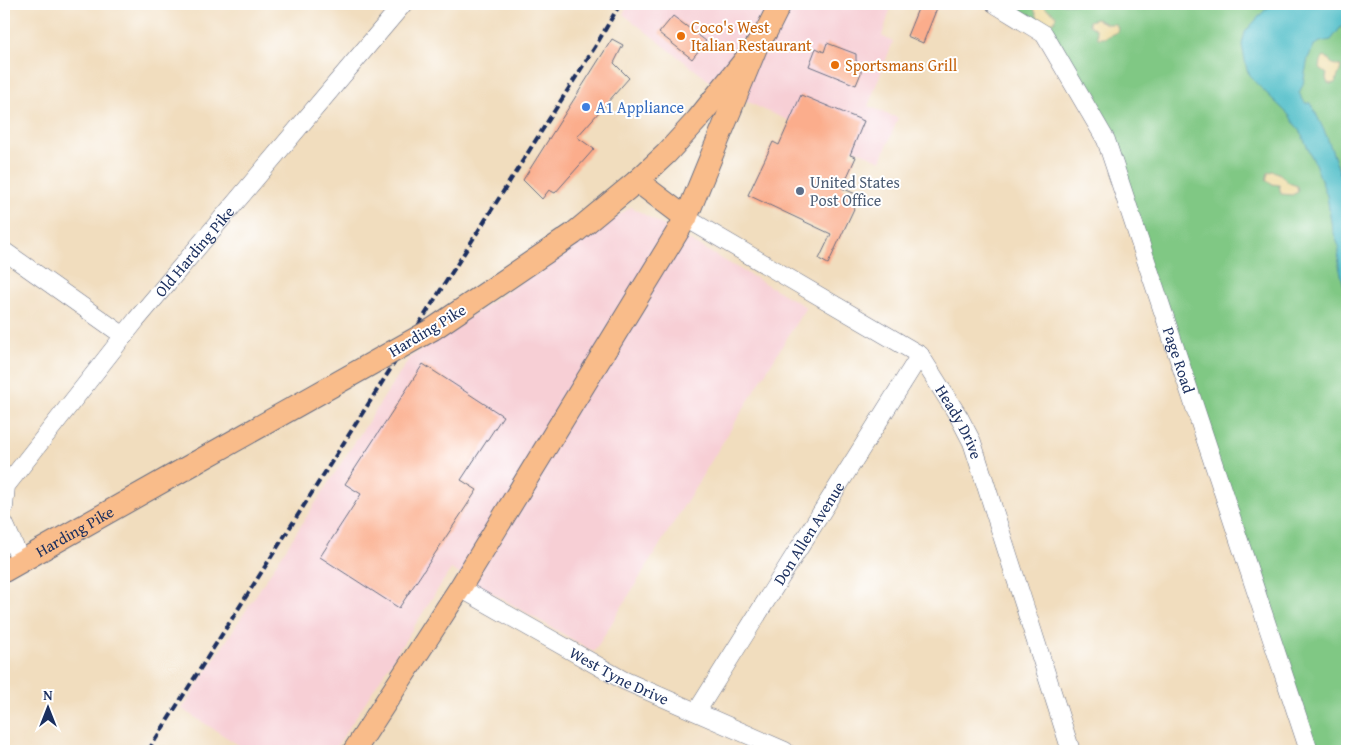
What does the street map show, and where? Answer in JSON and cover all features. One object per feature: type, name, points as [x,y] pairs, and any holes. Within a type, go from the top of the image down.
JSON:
[{"type":"main road","name":"Harding Pike","points":[[12,566],[433,328],[573,234],[637,181],[697,120],[767,30],[780,4]]},
{"type":"main road","points":[[354,751],[460,588],[686,218],[756,45]]},
{"type":"main road","points":[[637,181],[686,218]]},
{"type":"street","name":"Old Harding Pike","points":[[4,507],[6,486],[124,336],[404,4]]},
{"type":"street","name":"Page Road","points":[[995,4],[1044,34],[1106,140],[1309,751]]},
{"type":"street","name":"Heady Drive","points":[[686,218],[920,355],[959,417],[972,442],[1071,751]]},
{"type":"street","points":[[4,251],[124,336]]},
{"type":"street","name":"Don Allen Avenue","points":[[697,712],[920,355]]},
{"type":"street","points":[[4,523],[12,566]]},
{"type":"street","name":"West Tyne Drive","points":[[460,588],[623,680],[785,751]]},
{"type":"shaded area","points":[[628,4],[892,4],[882,36],[893,42],[868,106],[898,118],[881,161],[760,108],[708,80],[623,14]]},
{"type":"shaded area","points":[[631,207],[806,307],[594,652],[451,569],[334,751],[248,751],[182,709],[410,357]]},
{"type":"green space","points":[[1005,4],[1347,4],[1347,751],[1309,751],[1106,140],[1044,34]]},
{"type":"sand","points":[[1042,4],[1056,16],[1055,21],[1049,23],[1039,20],[1034,9],[1036,5]]},
{"type":"sand","points":[[1096,19],[1107,24],[1115,24],[1118,28],[1117,32],[1104,38],[1098,38],[1096,29],[1089,25],[1089,21]]},
{"type":"sand","points":[[1324,57],[1328,58],[1332,64],[1341,66],[1335,83],[1330,84],[1327,82],[1327,74],[1320,69],[1321,61]]},
{"type":"sand","points":[[1272,171],[1280,174],[1289,183],[1297,186],[1298,192],[1292,195],[1281,194],[1279,185],[1271,184],[1266,180],[1268,173]]},
{"type":"water","points":[[1273,4],[1347,4],[1347,23],[1341,27],[1331,40],[1320,42],[1314,46],[1308,58],[1303,84],[1299,93],[1305,103],[1311,103],[1327,137],[1347,193],[1347,299],[1339,266],[1338,244],[1332,228],[1327,196],[1316,166],[1302,135],[1289,115],[1253,80],[1247,70],[1242,45],[1245,32]]},
{"type":"building","points":[[920,4],[937,8],[923,43],[907,36]]},
{"type":"building","points":[[673,16],[706,41],[692,59],[659,33]]},
{"type":"building","name":"A1 Appliance","points":[[612,39],[623,45],[614,63],[629,78],[577,137],[594,149],[555,193],[549,190],[542,199],[523,180]]},
{"type":"building","name":"Sportsmans Grill","points":[[827,43],[856,54],[856,61],[861,64],[861,73],[856,85],[809,66],[816,48],[824,52]]},
{"type":"building","name":"United States Post Office","points":[[801,95],[864,121],[850,155],[856,157],[842,188],[860,196],[828,264],[819,259],[831,234],[748,195],[773,142],[779,145]]},
{"type":"building","points":[[423,364],[503,416],[461,480],[477,490],[399,608],[320,557],[361,494],[345,484]]},
{"type":"railway","points":[[148,751],[595,47],[620,4]]},
{"type":"place","name":"Coco's West Italian Restaurant","points":[[681,36]]},
{"type":"place","name":"Sportsmans Grill","points":[[835,65]]},
{"type":"place","name":"A1 Appliance","points":[[586,107]]},
{"type":"place","name":"United States Post Office","points":[[800,191]]}]
